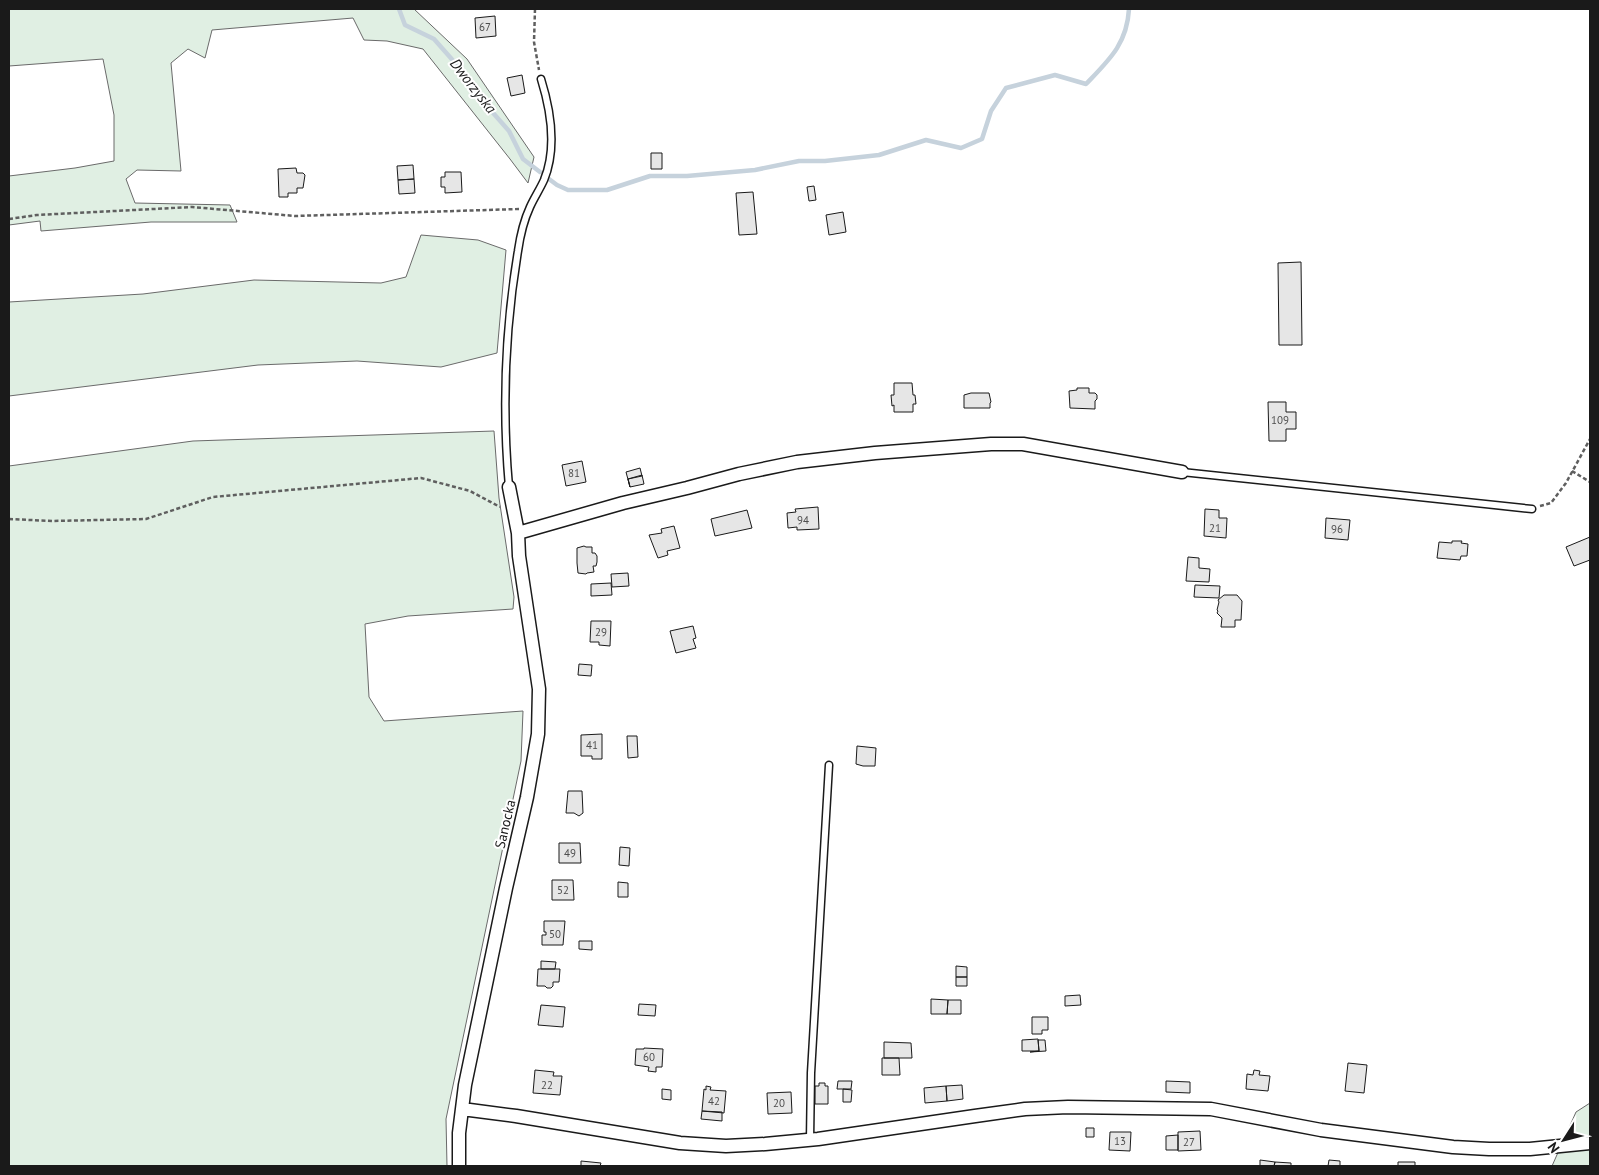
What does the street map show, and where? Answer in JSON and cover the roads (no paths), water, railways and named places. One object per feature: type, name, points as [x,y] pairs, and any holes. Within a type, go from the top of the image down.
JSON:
[{"type":"street","points":[[518,533],[623,503],[739,474],[797,462],[875,453],[991,444],[1023,444],[1182,472]]},
{"type":"street","name":"Sanocka","points":[[460,1166],[459,1134],[474,1037],[527,797],[538,734],[539,689],[519,556],[518,533],[509,487]]},
{"type":"street","points":[[462,1109],[680,1143],[726,1146],[810,1140],[1025,1109],[1077,1107],[1211,1110],[1321,1130],[1490,1149],[1530,1149],[1590,1143]]},
{"type":"lane","points":[[509,487],[505,439],[510,301],[518,248],[529,209],[544,180],[551,155],[552,137],[541,79]]},
{"type":"lane","points":[[1182,472],[1532,509]]},
{"type":"lane","points":[[810,1140],[811,1072],[829,765]]},
{"type":"waterway","name":"Dworzyska","points":[[399,9],[405,25],[434,39],[464,73],[487,106],[509,131],[523,159],[540,172]]},
{"type":"waterway","points":[[549,179],[568,190],[607,190],[650,176],[687,176],[755,170],[799,161],[825,161],[879,155],[926,140],[961,148],[982,139],[991,111],[1006,88],[1055,75],[1086,84],[1109,59],[1121,42],[1128,21],[1129,9]]}]
